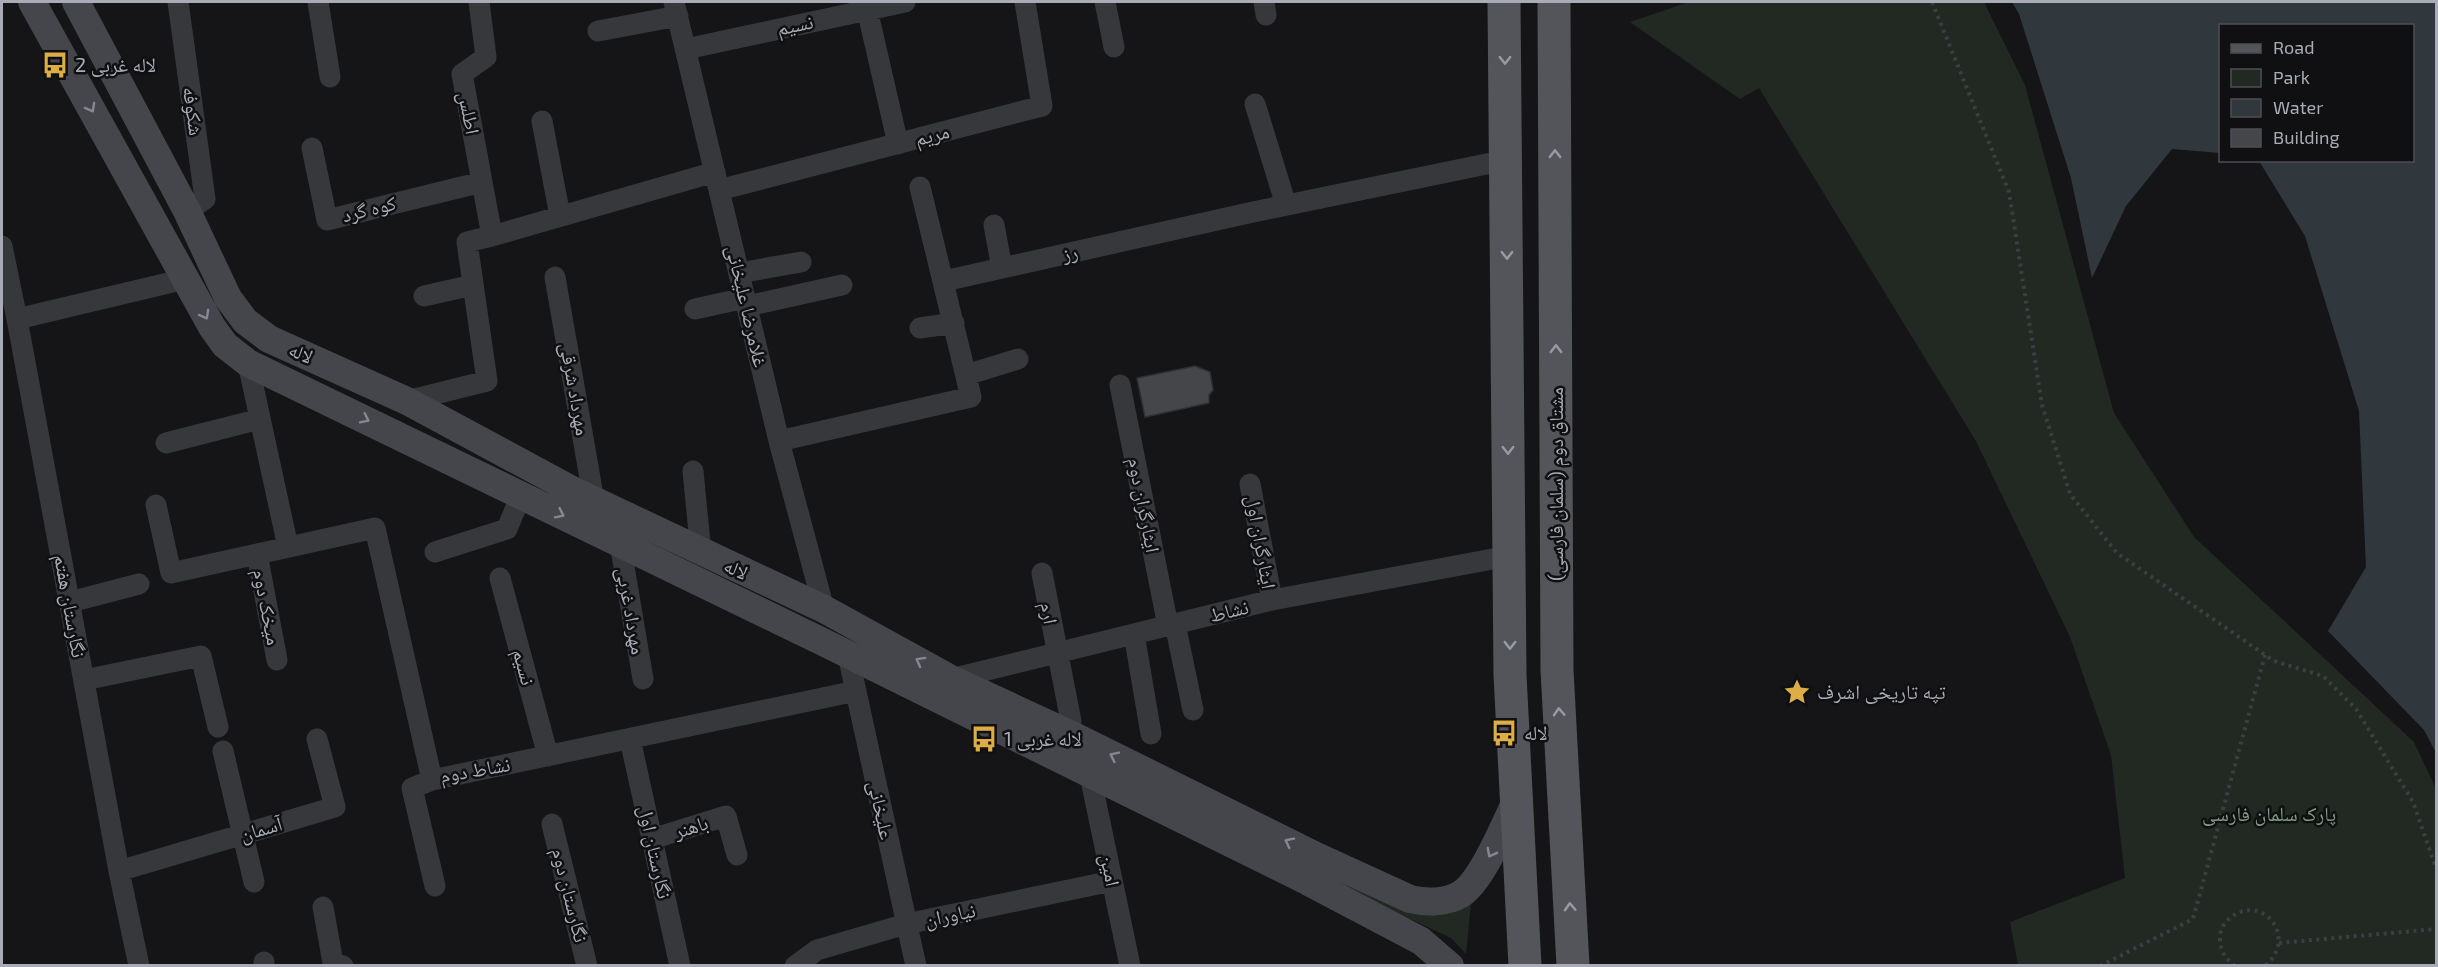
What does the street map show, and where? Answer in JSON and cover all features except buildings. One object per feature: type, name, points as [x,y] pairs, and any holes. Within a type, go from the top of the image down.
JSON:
[{"type":"main road","name":"لاله","points":[[32,2],[212,327],[225,345],[248,363],[620,543],[729,581],[824,609],[951,679],[1094,746],[1311,869],[1421,941],[1450,966]]},
{"type":"main road","name":"لاله","points":[[76,2],[187,211],[228,298],[245,321],[269,339],[407,401],[594,501],[701,553],[729,581],[848,655],[1090,775],[1311,869],[1423,902],[1442,900],[1461,894],[1489,857],[1516,801]]},
{"type":"main road","points":[[1504,2],[1510,675],[1525,966]]},
{"type":"main road","name":"مشتاق دوم (سلمان فارسی)","points":[[1554,2],[1557,670],[1573,966]]},
{"type":"street","name":"شکوفه","points":[[178,2],[205,199],[187,211]]},
{"type":"street","points":[[318,2],[330,77]]},
{"type":"street","name":"اطلس","points":[[479,2],[486,57],[462,74],[492,236]]},
{"type":"street","name":"نسیم","points":[[686,49],[841,8],[867,9],[905,2]]},
{"type":"street","name":"مریم","points":[[717,181],[898,144],[1042,106],[1025,2]]},
{"type":"street","points":[[1105,2],[1114,47]]},
{"type":"street","points":[[598,31],[676,9]]},
{"type":"street","name":"غلامرضا علیخانی","points":[[676,9],[779,441],[824,609]]},
{"type":"street","points":[[867,9],[898,144]]},
{"type":"street","points":[[1255,104],[1286,205]]},
{"type":"street","points":[[542,121],[560,216]]},
{"type":"street","name":"کوه گرد","points":[[312,148],[327,220],[482,182]]},
{"type":"street","name":"رز","points":[[944,281],[1286,205],[1506,160]]},
{"type":"street","points":[[407,401],[488,381],[467,242],[560,216],[717,181]]},
{"type":"street","points":[[779,441],[971,397],[920,187]]},
{"type":"street","points":[[994,225],[1002,268]]},
{"type":"street","name":"نگارستان هفتم","points":[[2,246],[119,871],[139,966]]},
{"type":"street","points":[[739,273],[801,262]]},
{"type":"street","name":"مهرداد شرقی","points":[[555,277],[594,501]]},
{"type":"street","points":[[17,319],[185,279]]},
{"type":"street","points":[[424,296],[473,285]]},
{"type":"street","points":[[695,309],[842,285]]},
{"type":"street","points":[[920,328],[954,322]]},
{"type":"street","points":[[966,375],[1018,359]]},
{"type":"street","points":[[248,363],[288,548]]},
{"type":"street","name":"ایثارگران دوم","points":[[1120,385],[1171,625],[1193,710]]},
{"type":"street","points":[[166,443],[260,419]]},
{"type":"street","points":[[693,471],[701,553]]},
{"type":"street","name":"ایثارگران اول","points":[[1250,484],[1272,600]]},
{"type":"street","points":[[435,552],[507,529],[521,495]]},
{"type":"street","name":"نشاط دوم","points":[[156,505],[171,573],[375,528],[432,780],[856,691]]},
{"type":"street","name":"مهرداد غربی","points":[[620,543],[643,679]]},
{"type":"street","name":"میخک دوم","points":[[257,554],[277,660]]},
{"type":"street","name":"نشاط","points":[[951,679],[1272,600],[1509,556]]},
{"type":"street","name":"ارم","points":[[1042,573],[1071,721]]},
{"type":"street","name":"نسیم","points":[[500,578],[548,756]]},
{"type":"street","points":[[70,602],[139,584]]},
{"type":"street","points":[[1134,634],[1151,734]]},
{"type":"street","name":"علیخانی","points":[[848,655],[916,966]]},
{"type":"street","points":[[84,680],[201,656],[218,727]]},
{"type":"street","name":"آسمان","points":[[119,871],[335,807],[317,739]]},
{"type":"street","name":"نگارستان اول","points":[[630,739],[680,966]]},
{"type":"street","points":[[224,751],[254,882]]},
{"type":"street","name":"امین","points":[[1090,775],[1130,966]]},
{"type":"street","points":[[432,780],[412,788],[435,886]]},
{"type":"street","name":"باهنر","points":[[652,839],[726,816],[737,855]]},
{"type":"street","name":"نگارستان دوم","points":[[552,824],[587,966]]},
{"type":"street","name":"نیاوران","points":[[795,966],[817,950],[906,924],[1112,881]]},
{"type":"street","points":[[323,908],[333,963],[344,966]]},
{"type":"path","points":[[1932,2],[2009,192],[2042,405],[2070,494],[2116,553],[2274,662],[2323,676],[2356,709],[2413,802],[2436,868]]},
{"type":"path","points":[[2100,966],[2193,919],[2265,655]]},
{"type":"path","points":[[2235,966],[2226,959],[2220,946],[2220,933],[2226,921],[2236,913],[2250,910],[2262,913],[2273,921],[2279,934],[2279,943],[2273,959],[2266,965]]},
{"type":"path","points":[[2279,943],[2436,929]]},
{"type":"green space","name":"پارک سلمان فارسی","points":[[1689,2],[1984,2],[2025,85],[2114,413],[2194,537],[2414,742],[2436,789],[2436,965],[2018,965],[2010,922],[2125,878],[2111,755],[2070,637],[1976,441],[1759,88],[1740,99],[1630,22]]},
{"type":"green space","points":[[1322,878],[1472,893],[1466,954],[1451,938]]},
{"type":"water","points":[[2012,2],[2436,2],[2436,753],[2424,730],[2328,631],[2366,567],[2359,411],[2305,236],[2260,162],[2414,162],[2414,24],[2219,24],[2219,153],[2172,149],[2126,206],[2092,278],[2071,178],[2019,14]]},
{"type":"place","name":"لاله غربی 2","points":[[55,65]]},
{"type":"place","name":"تپه تاریخی اشرف","points":[[1797,692]]},
{"type":"place","name":"لاله","points":[[1504,733]]},
{"type":"place","name":"لاله غربی 1","points":[[984,739]]}]
